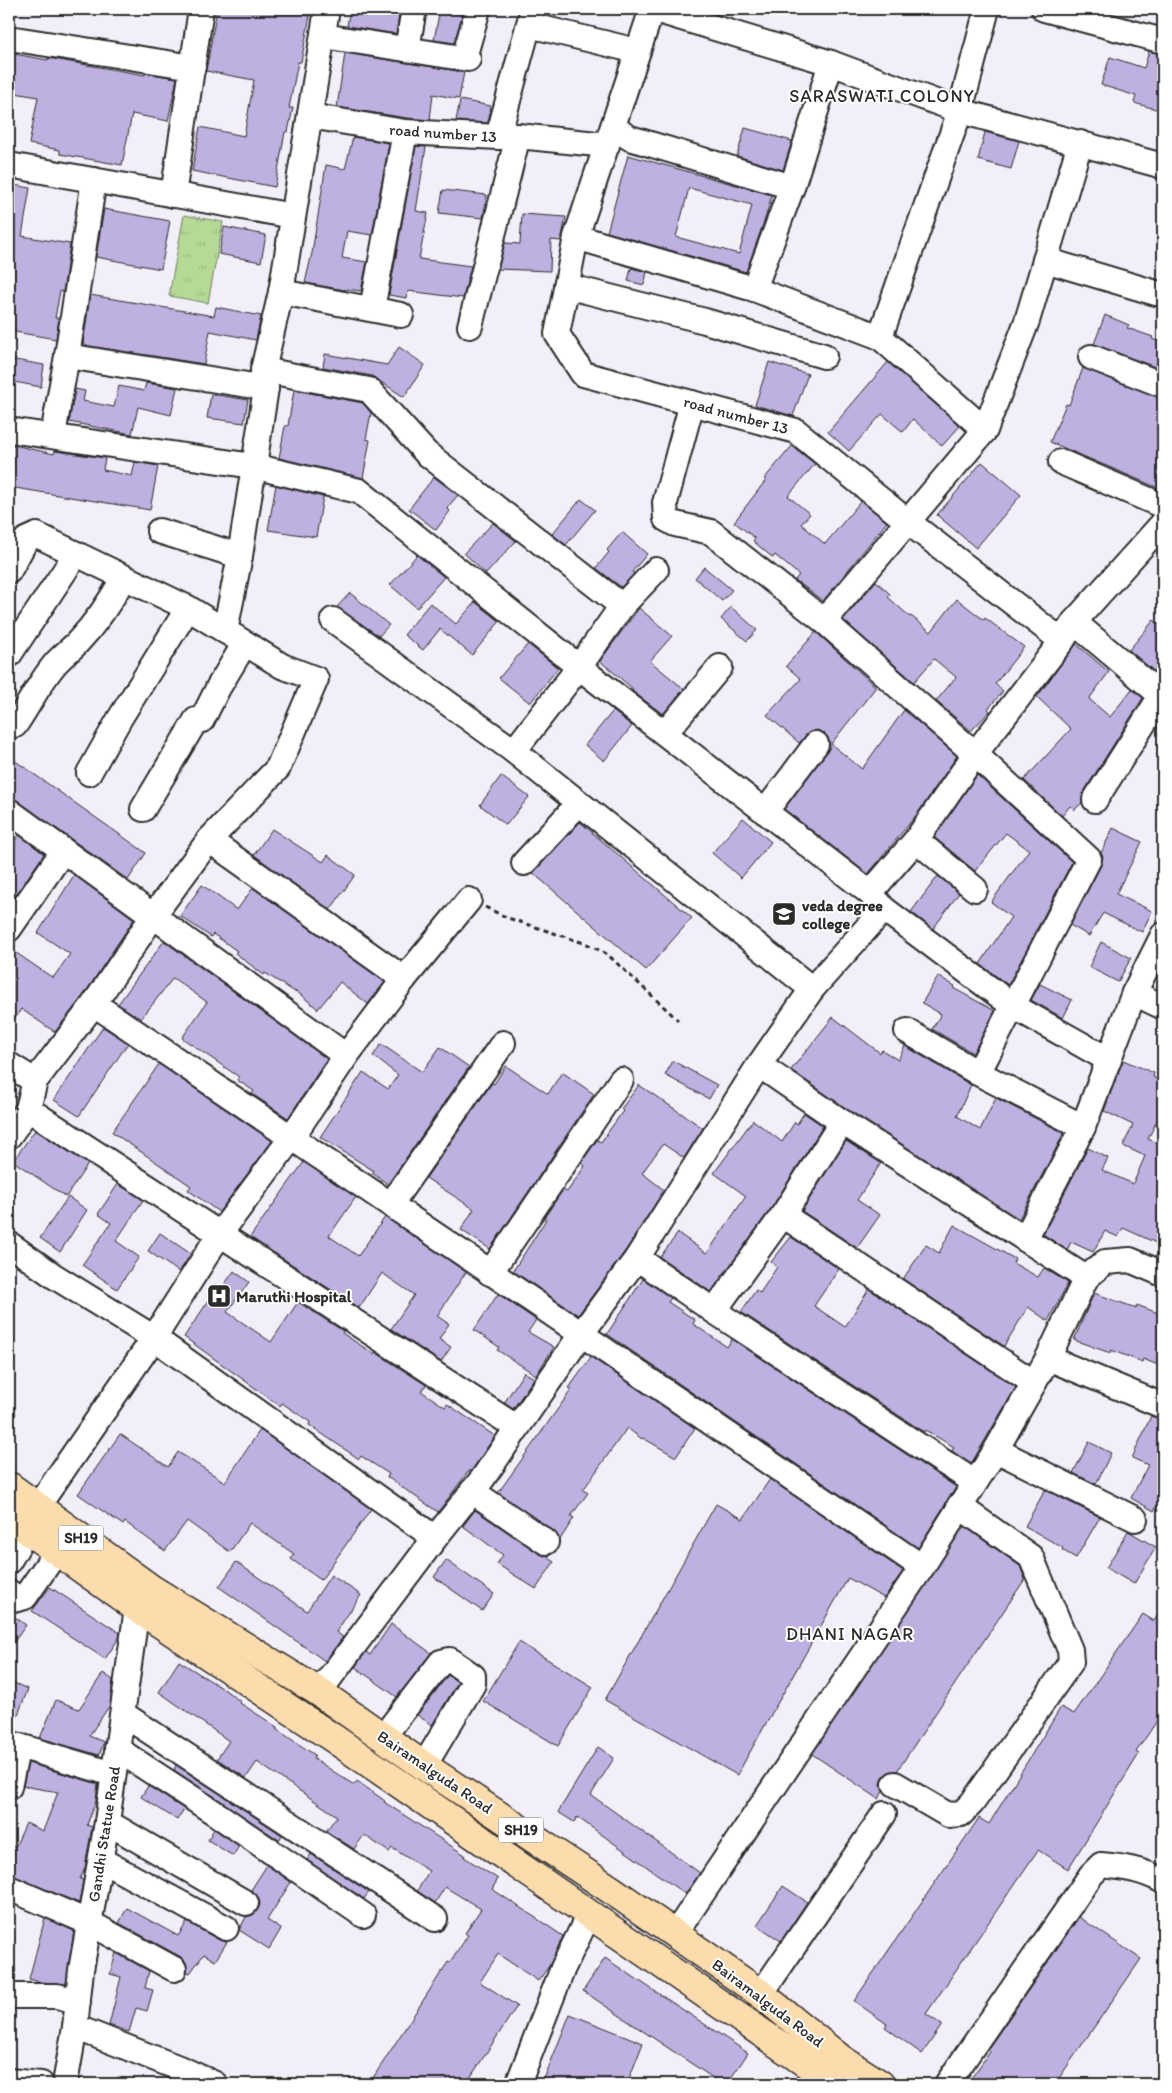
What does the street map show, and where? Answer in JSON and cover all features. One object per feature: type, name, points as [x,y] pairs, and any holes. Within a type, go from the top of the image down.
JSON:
[{"type":"main road","name":"Bairamalguda Road","points":[[9,1486],[24,1518],[57,1551],[319,1692],[424,1766],[614,1891],[761,1994],[842,2059],[880,2084]]},
{"type":"main road","name":"Bairamalguda Road","points":[[24,1518],[145,1599],[333,1738],[829,2082]]},
{"type":"street","points":[[172,195],[194,67],[201,9]]},
{"type":"street","points":[[143,810],[196,720],[202,720],[206,714],[216,692],[235,637],[240,556],[264,379],[281,292],[327,9]]},
{"type":"street","points":[[407,49],[414,9]]},
{"type":"street","points":[[323,36],[466,58],[478,9]]},
{"type":"street","points":[[652,9],[831,63],[960,111],[1163,166]]},
{"type":"street","name":"road number 13","points":[[652,9],[576,237],[566,286],[557,334],[583,374],[796,431],[907,521],[1162,697]]},
{"type":"street","points":[[880,337],[960,111],[987,9]]},
{"type":"street","points":[[1044,9],[1163,41]]},
{"type":"street","points":[[470,326],[531,17],[637,51]]},
{"type":"street","points":[[9,38],[194,67]]},
{"type":"street","points":[[754,290],[792,187],[831,63]]},
{"type":"street","name":"road number 13","points":[[310,116],[405,132],[508,137],[610,137]]},
{"type":"street","points":[[372,309],[405,132]]},
{"type":"street","points":[[610,137],[630,138],[792,187]]},
{"type":"street","points":[[824,621],[985,430],[1027,321],[1080,143]]},
{"type":"street","points":[[9,165],[293,216]]},
{"type":"street","points":[[53,435],[94,180]]},
{"type":"street","points":[[576,237],[754,290],[880,337],[985,430]]},
{"type":"street","points":[[1045,260],[1156,293]]},
{"type":"street","points":[[566,286],[705,320],[824,356]]},
{"type":"street","points":[[281,292],[401,315]]},
{"type":"street","points":[[67,356],[369,390],[426,453],[622,606]]},
{"type":"street","points":[[1091,357],[1163,385]]},
{"type":"street","points":[[692,403],[665,502],[666,519],[675,524],[711,532],[824,621],[976,754],[1089,859],[978,1073]]},
{"type":"street","points":[[9,430],[253,466],[359,491],[1012,1006],[1109,1060]]},
{"type":"street","points":[[1060,462],[1163,506]]},
{"type":"street","points":[[319,1692],[472,1491],[582,1333],[637,1258],[759,1065],[877,901],[916,840],[976,754],[1068,632],[1163,523]]},
{"type":"street","points":[[159,531],[240,556]]},
{"type":"street","points":[[9,570],[26,540],[37,536],[188,608],[282,666],[316,679],[278,768],[209,840],[152,916],[94,1004],[36,1081],[28,1109],[9,1136]]},
{"type":"street","points":[[9,655],[76,554]]},
{"type":"street","points":[[514,751],[580,667],[622,606],[656,570]]},
{"type":"street","points":[[15,725],[44,678],[56,662],[76,644],[99,618],[112,600],[124,577]]},
{"type":"street","points":[[89,773],[120,718],[188,608]]},
{"type":"street","points":[[333,620],[514,751],[812,989]]},
{"type":"street","points":[[665,733],[720,667]]},
{"type":"street","points":[[1096,800],[1162,697]]},
{"type":"street","points":[[765,812],[816,744]]},
{"type":"street","points":[[524,863],[579,803]]},
{"type":"street","points":[[9,811],[346,1056]]},
{"type":"street","points":[[209,840],[404,980]]},
{"type":"street","points":[[916,840],[975,889]]},
{"type":"street","points":[[9,928],[63,851]]},
{"type":"street","points":[[9,1561],[24,1518],[154,1338],[219,1235],[292,1137],[346,1056],[404,980],[469,900]]},
{"type":"street","points":[[1025,1239],[1083,1127],[1134,993],[1163,935]]},
{"type":"street","points":[[1134,993],[1163,1007]]},
{"type":"street","points":[[94,1004],[490,1273],[582,1333],[922,1567]]},
{"type":"street","points":[[907,1031],[978,1073],[1083,1127]]},
{"type":"street","points":[[391,1204],[503,1043]]},
{"type":"street","points":[[9,1065],[36,1081]]},
{"type":"street","points":[[759,1065],[842,1122],[1086,1278]]},
{"type":"street","points":[[490,1273],[621,1080]]},
{"type":"street","points":[[28,1109],[516,1427]]},
{"type":"street","points":[[714,1311],[783,1215],[842,1122]]},
{"type":"street","points":[[783,1215],[1034,1383]]},
{"type":"street","points":[[9,1244],[54,1276],[154,1338],[435,1538]]},
{"type":"street","points":[[637,1258],[714,1311],[974,1482]]},
{"type":"street","points":[[675,1934],[922,1567],[996,1450],[1048,1358],[1086,1278],[1105,1262],[1130,1260],[1163,1274]]},
{"type":"street","points":[[1048,1358],[1163,1406]]},
{"type":"street","points":[[996,1450],[1135,1518]]},
{"type":"street","points":[[472,1491],[546,1542]]},
{"type":"street","points":[[895,1784],[948,1815],[962,1814],[972,1803],[1071,1662],[1070,1650],[1030,1557],[959,1506]]},
{"type":"street","points":[[9,1592],[18,1599],[25,1597],[57,1551]]},
{"type":"street","name":"Gandhi Statue Road","points":[[65,2084],[75,2027],[81,1970],[107,1822],[117,1749],[145,1599]]},
{"type":"street","points":[[383,1737],[441,1662],[450,1660],[473,1676],[473,1684],[424,1766]]},
{"type":"street","points":[[124,1714],[435,1919]]},
{"type":"street","points":[[9,1787],[13,1744],[113,1774]]},
{"type":"street","points":[[117,1749],[218,1815],[363,1915]]},
{"type":"street","points":[[761,1994],[884,1814]]},
{"type":"street","points":[[107,1822],[246,1903]]},
{"type":"street","points":[[100,1860],[226,1928]]},
{"type":"street","points":[[947,2084],[1091,1875],[1101,1866],[1119,1866],[1146,1872],[1163,1881]]},
{"type":"street","points":[[1119,1866],[1140,1884],[1163,1894]]},
{"type":"street","points":[[9,1888],[90,1923],[174,1969]]},
{"type":"street","points":[[518,2084],[563,1968],[589,1914]]},
{"type":"street","points":[[9,1996],[57,1996],[78,2000]]},
{"type":"street","points":[[75,2027],[182,2077],[215,2084]]},
{"type":"street","points":[[9,2081],[41,2084]]},
{"type":"path","points":[[469,900],[508,918],[587,944],[606,954],[678,1020]]},
{"type":"green space","points":[[184,215],[223,222],[208,303],[169,296]]},
{"type":"building","points":[[217,9],[303,9],[302,14],[310,16],[301,62],[298,62],[289,108],[293,108],[288,132],[285,132],[275,187],[192,171],[200,127],[244,136],[254,80],[206,71]]},
{"type":"building","points":[[350,9],[385,11],[385,9],[400,9],[396,34],[347,26]]},
{"type":"building","points":[[440,9],[464,9],[454,43],[434,40]]},
{"type":"building","points":[[1149,51],[1163,55],[1163,111],[1134,103],[1136,96],[1101,85],[1110,57],[1144,68]]},
{"type":"building","points":[[345,53],[464,72],[459,99],[433,94],[430,120],[337,107]]},
{"type":"building","points":[[14,54],[145,75],[145,73],[177,78],[168,121],[132,114],[122,165],[60,154],[60,150],[29,144],[38,97],[9,92],[9,55],[14,56]]},
{"type":"building","points":[[460,100],[491,106],[488,123],[456,121]]},
{"type":"building","points":[[745,128],[792,141],[783,170],[737,156]]},
{"type":"building","points":[[985,132],[1019,141],[1011,169],[978,160]]},
{"type":"building","points":[[353,137],[389,143],[372,235],[347,231],[342,258],[367,262],[361,291],[305,283],[312,253],[326,165],[345,169]]},
{"type":"building","points":[[416,146],[426,147],[416,211],[428,213],[419,259],[471,266],[463,298],[408,291],[407,298],[389,295]]},
{"type":"building","points":[[628,155],[772,195],[746,272],[607,232]],"holes":[[[689,188],[752,205],[739,254],[676,237]]]},
{"type":"building","points":[[9,184],[30,188],[22,236],[70,244],[63,292],[60,291],[55,318],[59,318],[56,339],[9,331]]},
{"type":"building","points":[[443,190],[487,195],[483,218],[439,213]]},
{"type":"building","points":[[104,209],[170,221],[161,269],[96,257]]},
{"type":"building","points":[[522,214],[566,217],[561,241],[551,240],[550,271],[498,269],[505,243],[520,244]]},
{"type":"building","points":[[224,227],[266,235],[261,262],[219,254]]},
{"type":"building","points":[[631,268],[647,272],[644,285],[628,281]]},
{"type":"building","points":[[90,295],[214,316],[216,307],[261,316],[256,340],[210,331],[204,364],[83,345]]},
{"type":"building","points":[[1105,315],[1129,325],[1127,328],[1153,337],[1152,339],[1163,343],[1163,370],[1094,344]]},
{"type":"building","points":[[399,347],[425,365],[404,397],[372,376],[323,367],[325,354],[387,365]]},
{"type":"building","points":[[9,359],[44,365],[41,387],[9,381]]},
{"type":"building","points":[[769,362],[808,374],[793,416],[755,405]]},
{"type":"building","points":[[888,362],[960,426],[942,446],[913,419],[903,432],[882,414],[849,451],[828,432]]},
{"type":"building","points":[[1083,368],[1163,398],[1163,490],[1050,442],[1066,404],[1069,405]]},
{"type":"building","points":[[146,383],[177,388],[171,415],[138,407],[132,434],[69,422],[75,389],[85,391],[83,401],[114,407],[119,386],[144,391]]},
{"type":"building","points":[[294,390],[363,403],[371,413],[366,439],[370,440],[363,478],[279,458],[285,426],[288,426]]},
{"type":"building","points":[[211,394],[248,400],[244,423],[207,418]]},
{"type":"building","points":[[9,444],[54,454],[55,451],[105,458],[103,470],[132,476],[135,462],[158,466],[150,510],[9,487]]},
{"type":"building","points":[[792,446],[815,464],[788,496],[810,514],[801,524],[825,544],[861,501],[887,522],[823,601],[795,580],[799,575],[775,555],[773,558],[753,541],[755,538],[734,522],[766,480],[764,479]]},
{"type":"building","points":[[982,462],[1021,495],[976,548],[937,515]]},
{"type":"building","points":[[434,477],[458,495],[447,508],[450,511],[436,530],[409,509]]},
{"type":"building","points":[[276,485],[323,497],[316,537],[268,530]]},
{"type":"building","points":[[581,499],[595,510],[566,545],[552,534]]},
{"type":"building","points":[[493,523],[516,541],[486,574],[464,553]]},
{"type":"building","points":[[622,532],[647,554],[632,572],[634,573],[633,575],[621,587],[596,568],[609,552],[607,550]]},
{"type":"building","points":[[417,555],[444,577],[417,608],[390,585]]},
{"type":"building","points":[[704,567],[732,590],[722,601],[695,578]]},
{"type":"building","points":[[876,581],[890,594],[888,597],[910,617],[931,632],[957,599],[1024,647],[995,684],[1003,691],[988,709],[990,711],[971,731],[936,701],[956,677],[934,659],[914,682],[843,620]]},
{"type":"building","points":[[350,593],[389,625],[379,636],[337,607]]},
{"type":"building","points":[[475,602],[500,621],[472,655],[440,629],[423,650],[404,635],[430,603],[456,624]]},
{"type":"building","points":[[731,607],[757,630],[747,641],[721,619]]},
{"type":"building","points":[[639,608],[672,636],[650,661],[684,689],[663,714],[632,691],[633,689],[600,661]]},
{"type":"building","points":[[1154,620],[1163,628],[1163,679],[1129,650]]},
{"type":"building","points":[[816,632],[876,687],[831,744],[862,769],[904,710],[957,756],[918,813],[868,874],[784,809],[830,746],[828,738],[824,733],[817,730],[810,732],[799,743],[767,715],[801,679],[786,666]]},
{"type":"building","points":[[528,644],[558,668],[530,703],[499,678]]},
{"type":"building","points":[[1076,644],[1109,672],[1089,699],[1110,717],[1132,689],[1143,698],[1083,793],[1082,803],[1074,810],[1070,806],[1062,816],[1024,780],[1071,729],[1037,697]]},
{"type":"building","points":[[613,711],[632,726],[604,761],[585,745]]},
{"type":"building","points":[[14,760],[146,853],[128,880],[17,800],[9,798],[9,768]]},
{"type":"building","points":[[977,775],[1072,862],[1031,937],[1033,938],[1008,985],[980,964],[1011,917],[991,902],[1029,850],[1006,833],[975,871],[934,837]]},
{"type":"building","points":[[501,776],[529,797],[506,825],[480,805]]},
{"type":"building","points":[[743,818],[771,842],[741,878],[712,853]]},
{"type":"building","points":[[580,822],[692,918],[646,970],[533,873]]},
{"type":"building","points":[[1113,828],[1142,842],[1116,894],[1152,911],[1142,932],[1103,913],[1089,936],[1070,925],[1101,865],[1103,857],[1101,853]]},
{"type":"building","points":[[272,829],[323,862],[328,855],[355,875],[330,910],[254,855]]},
{"type":"building","points":[[19,835],[44,854],[9,905],[9,849]]},
{"type":"building","points":[[74,875],[134,919],[83,996],[55,1032],[21,1009],[9,1028],[9,948],[53,978],[70,954],[38,933]]},
{"type":"building","points":[[938,876],[959,893],[933,929],[911,912]]},
{"type":"building","points":[[202,885],[237,910],[253,888],[385,982],[368,1004],[340,982],[318,1009],[296,991],[265,973],[264,975],[235,953],[237,951],[213,934],[211,937],[180,916]]},
{"type":"building","points":[[164,941],[327,1059],[288,1118],[252,1094],[254,1091],[237,1080],[239,1077],[182,1038],[207,1002],[173,978],[141,1019],[118,1004]]},
{"type":"building","points":[[1101,942],[1131,958],[1118,982],[1089,967]]},
{"type":"building","points":[[938,976],[955,986],[953,988],[995,1011],[973,1053],[932,1029],[941,1014],[922,1003]]},
{"type":"building","points":[[1040,984],[1072,1000],[1063,1018],[1031,1000]]},
{"type":"building","points":[[833,1017],[880,1053],[882,1050],[898,1060],[905,1046],[971,1085],[957,1116],[980,1130],[996,1098],[1064,1133],[1019,1219],[850,1111],[791,1070]]},
{"type":"building","points":[[103,1027],[128,1043],[79,1116],[54,1100]]},
{"type":"building","points":[[381,1044],[422,1072],[440,1047],[469,1067],[388,1184],[372,1173],[374,1171],[320,1137],[363,1072],[388,1089],[398,1075],[373,1056]]},
{"type":"building","points":[[1123,1060],[1154,1073],[1153,1077],[1163,1082],[1163,1108],[1148,1139],[1163,1145],[1163,1246],[1123,1228],[1118,1237],[1105,1231],[1093,1252],[1071,1242],[1067,1250],[1043,1234],[1088,1148],[1108,1158],[1102,1170],[1133,1184],[1145,1156],[1123,1146],[1133,1125],[1104,1111]]},
{"type":"building","points":[[673,1061],[717,1085],[709,1099],[665,1075]]},
{"type":"building","points":[[159,1064],[272,1141],[219,1212],[188,1190],[191,1186],[112,1132]]},
{"type":"building","points":[[506,1066],[548,1094],[562,1072],[594,1094],[490,1249],[461,1230],[474,1209],[426,1178],[492,1083],[494,1084]]},
{"type":"building","points":[[639,1085],[703,1128],[684,1158],[663,1144],[642,1173],[664,1190],[626,1250],[578,1315],[513,1271],[545,1221],[545,1216],[563,1190],[567,1192],[585,1166],[581,1163],[597,1140],[601,1142],[623,1111],[621,1109]]},
{"type":"building","points":[[804,1113],[823,1126],[772,1207],[711,1292],[660,1257],[678,1233],[706,1253],[708,1252],[746,1196],[714,1173],[753,1120],[782,1142],[795,1122],[797,1124]]},
{"type":"building","points":[[35,1130],[88,1164],[66,1197],[13,1161]]},
{"type":"building","points":[[846,1141],[881,1163],[857,1200],[880,1215],[857,1248],[802,1211]]},
{"type":"building","points":[[304,1162],[356,1197],[329,1236],[358,1256],[385,1217],[466,1272],[437,1316],[449,1324],[439,1339],[451,1347],[441,1362],[391,1329],[414,1295],[382,1273],[359,1308],[250,1237]]},
{"type":"building","points":[[118,1184],[143,1200],[116,1241],[139,1257],[117,1289],[82,1265],[111,1223],[98,1214]]},
{"type":"building","points":[[68,1197],[87,1210],[60,1252],[40,1238]]},
{"type":"building","points":[[954,1225],[1015,1259],[1013,1263],[1038,1277],[1044,1268],[1068,1283],[1048,1321],[1028,1307],[1004,1346],[903,1279],[926,1245],[939,1253]]},
{"type":"building","points":[[160,1233],[191,1254],[179,1272],[148,1251]]},
{"type":"building","points":[[791,1237],[839,1269],[814,1306],[845,1327],[869,1289],[1016,1387],[971,1464],[952,1451],[954,1447],[925,1430],[924,1432],[741,1312],[756,1290],[760,1293],[777,1267],[771,1262]]},
{"type":"building","points":[[234,1271],[249,1282],[227,1312],[271,1342],[298,1302],[374,1354],[375,1352],[426,1385],[421,1391],[445,1407],[447,1404],[495,1436],[472,1470],[468,1472],[438,1512],[387,1477],[389,1474],[361,1456],[359,1459],[309,1425],[310,1422],[282,1403],[280,1406],[184,1337],[209,1300],[212,1302]]},
{"type":"building","points":[[643,1279],[671,1298],[668,1302],[695,1320],[693,1324],[727,1347],[732,1339],[956,1487],[918,1548],[607,1334]]},
{"type":"building","points":[[1094,1293],[1136,1308],[1137,1305],[1163,1315],[1163,1367],[1143,1359],[1142,1362],[1111,1350],[1110,1353],[1074,1340]]},
{"type":"building","points":[[498,1294],[536,1320],[528,1332],[554,1347],[536,1375],[497,1350],[499,1347],[474,1330]]},
{"type":"building","points":[[591,1357],[695,1428],[676,1457],[642,1439],[627,1428],[583,1490],[588,1493],[571,1516],[574,1518],[559,1541],[554,1531],[498,1493],[572,1389],[569,1388]]},
{"type":"building","points":[[524,1372],[534,1378],[513,1409],[504,1403]]},
{"type":"building","points":[[1151,1416],[1163,1420],[1163,1493],[1154,1511],[1131,1498],[1148,1465],[1132,1458]]},
{"type":"building","points":[[260,1430],[371,1509],[321,1580],[291,1559],[294,1554],[250,1523],[230,1552],[187,1521],[165,1551],[125,1522],[123,1525],[78,1494],[120,1434],[168,1467],[178,1452],[225,1482]]},
{"type":"building","points":[[1089,1442],[1111,1453],[1096,1484],[1073,1473]]},
{"type":"building","points":[[770,1479],[903,1571],[884,1598],[848,1578],[737,1775],[605,1700],[716,1504],[743,1519]]},
{"type":"building","points":[[1045,1490],[1100,1517],[1076,1558],[1062,1550],[1063,1548],[1025,1526]]},
{"type":"building","points":[[475,1510],[538,1553],[544,1556],[550,1555],[548,1558],[554,1562],[536,1589],[497,1564],[503,1555],[463,1526]]},
{"type":"building","points":[[964,1526],[1020,1566],[1025,1579],[897,1771],[889,1772],[883,1777],[881,1784],[883,1791],[879,1799],[812,1754]]},
{"type":"building","points":[[1128,1531],[1156,1547],[1134,1584],[1106,1568]]},
{"type":"building","points":[[446,1560],[494,1594],[482,1611],[434,1577]]},
{"type":"building","points":[[236,1562],[307,1611],[331,1575],[361,1595],[336,1632],[343,1637],[325,1661],[219,1587]]},
{"type":"building","points":[[50,1587],[120,1633],[119,1638],[105,1659],[32,1611]]},
{"type":"building","points":[[1163,1607],[1163,1712],[1136,1752],[1139,1754],[1068,1869],[1038,1850],[926,2014],[942,2025],[922,2054],[885,2027],[887,2024],[854,2001],[979,1818],[989,1824],[1061,1707],[1074,1714],[1143,1614],[1154,1621]]},
{"type":"building","points":[[9,1613],[26,1625],[9,1649]]},
{"type":"building","points":[[391,1624],[431,1653],[397,1697],[355,1667],[366,1652],[370,1655]]},
{"type":"building","points":[[519,1642],[593,1687],[558,1746],[483,1701]]},
{"type":"building","points":[[179,1661],[225,1690],[240,1703],[277,1727],[276,1729],[315,1755],[313,1758],[354,1785],[357,1781],[384,1802],[465,1855],[464,1857],[498,1879],[492,1889],[563,1936],[550,1965],[538,1981],[498,1954],[480,1982],[517,2006],[466,2084],[369,2084],[448,1962],[450,1963],[468,1935],[465,1933],[481,1909],[445,1887],[435,1903],[417,1891],[429,1871],[392,1848],[389,1852],[364,1835],[354,1849],[326,1831],[337,1816],[257,1762],[246,1778],[217,1759],[229,1741],[159,1692]]},
{"type":"building","points":[[103,1673],[113,1680],[110,1705],[89,1736],[104,1742],[99,1755],[40,1738],[56,1700],[79,1709]]},
{"type":"building","points":[[448,1675],[458,1682],[432,1725],[417,1715]]},
{"type":"building","points":[[9,1681],[28,1689],[12,1730],[9,1730]]},
{"type":"building","points":[[598,1747],[614,1758],[591,1795],[700,1873],[685,1894],[577,1817],[574,1822],[558,1812]]},
{"type":"building","points":[[28,1763],[98,1784],[96,1800],[87,1825],[92,1827],[85,1868],[80,1879],[83,1880],[79,1903],[9,1874],[9,1844],[15,1847],[26,1823],[43,1831],[58,1792],[23,1786]]},
{"type":"building","points":[[176,1765],[282,1835],[279,1840],[174,1770]]},
{"type":"building","points":[[148,1786],[184,1809],[177,1820],[141,1797]]},
{"type":"building","points":[[214,1829],[239,1846],[233,1856],[208,1840]]},
{"type":"building","points":[[311,1854],[369,1892],[364,1899],[307,1860]]},
{"type":"building","points":[[267,1865],[291,1882],[267,1920],[281,1929],[269,1949],[239,1930],[246,1917],[253,1915],[258,1909],[260,1904],[258,1897],[251,1890]]},
{"type":"building","points":[[783,1886],[807,1902],[781,1941],[757,1925]]},
{"type":"building","points":[[127,1908],[178,1936],[187,1922],[219,1940],[227,1942],[215,1961],[204,1954],[190,1973],[187,1972],[186,1962],[181,1957],[119,1923]]},
{"type":"building","points":[[1079,1917],[1141,1959],[1055,2084],[967,2084],[990,2052],[987,2050]]},
{"type":"building","points":[[45,1918],[74,1931],[66,1984],[29,1979]]},
{"type":"building","points":[[116,1953],[149,1971],[145,1988],[153,1990],[147,2011],[136,2008],[129,2032],[109,2025],[121,1977],[110,1974]]},
{"type":"building","points":[[605,1958],[748,2053],[727,2084],[722,2084],[583,1991]]},
{"type":"building","points":[[570,2014],[643,2043],[627,2084],[542,2084]]},
{"type":"place","name":"veda degree college","points":[[784,914]]},
{"type":"place","name":"Maruthi Hospital","points":[[219,1296]]},
{"type":"district","name":"SARASWATI COLONY","points":[[882,96]]},
{"type":"district","name":"DHANI NAGAR","points":[[850,1634]]}]
